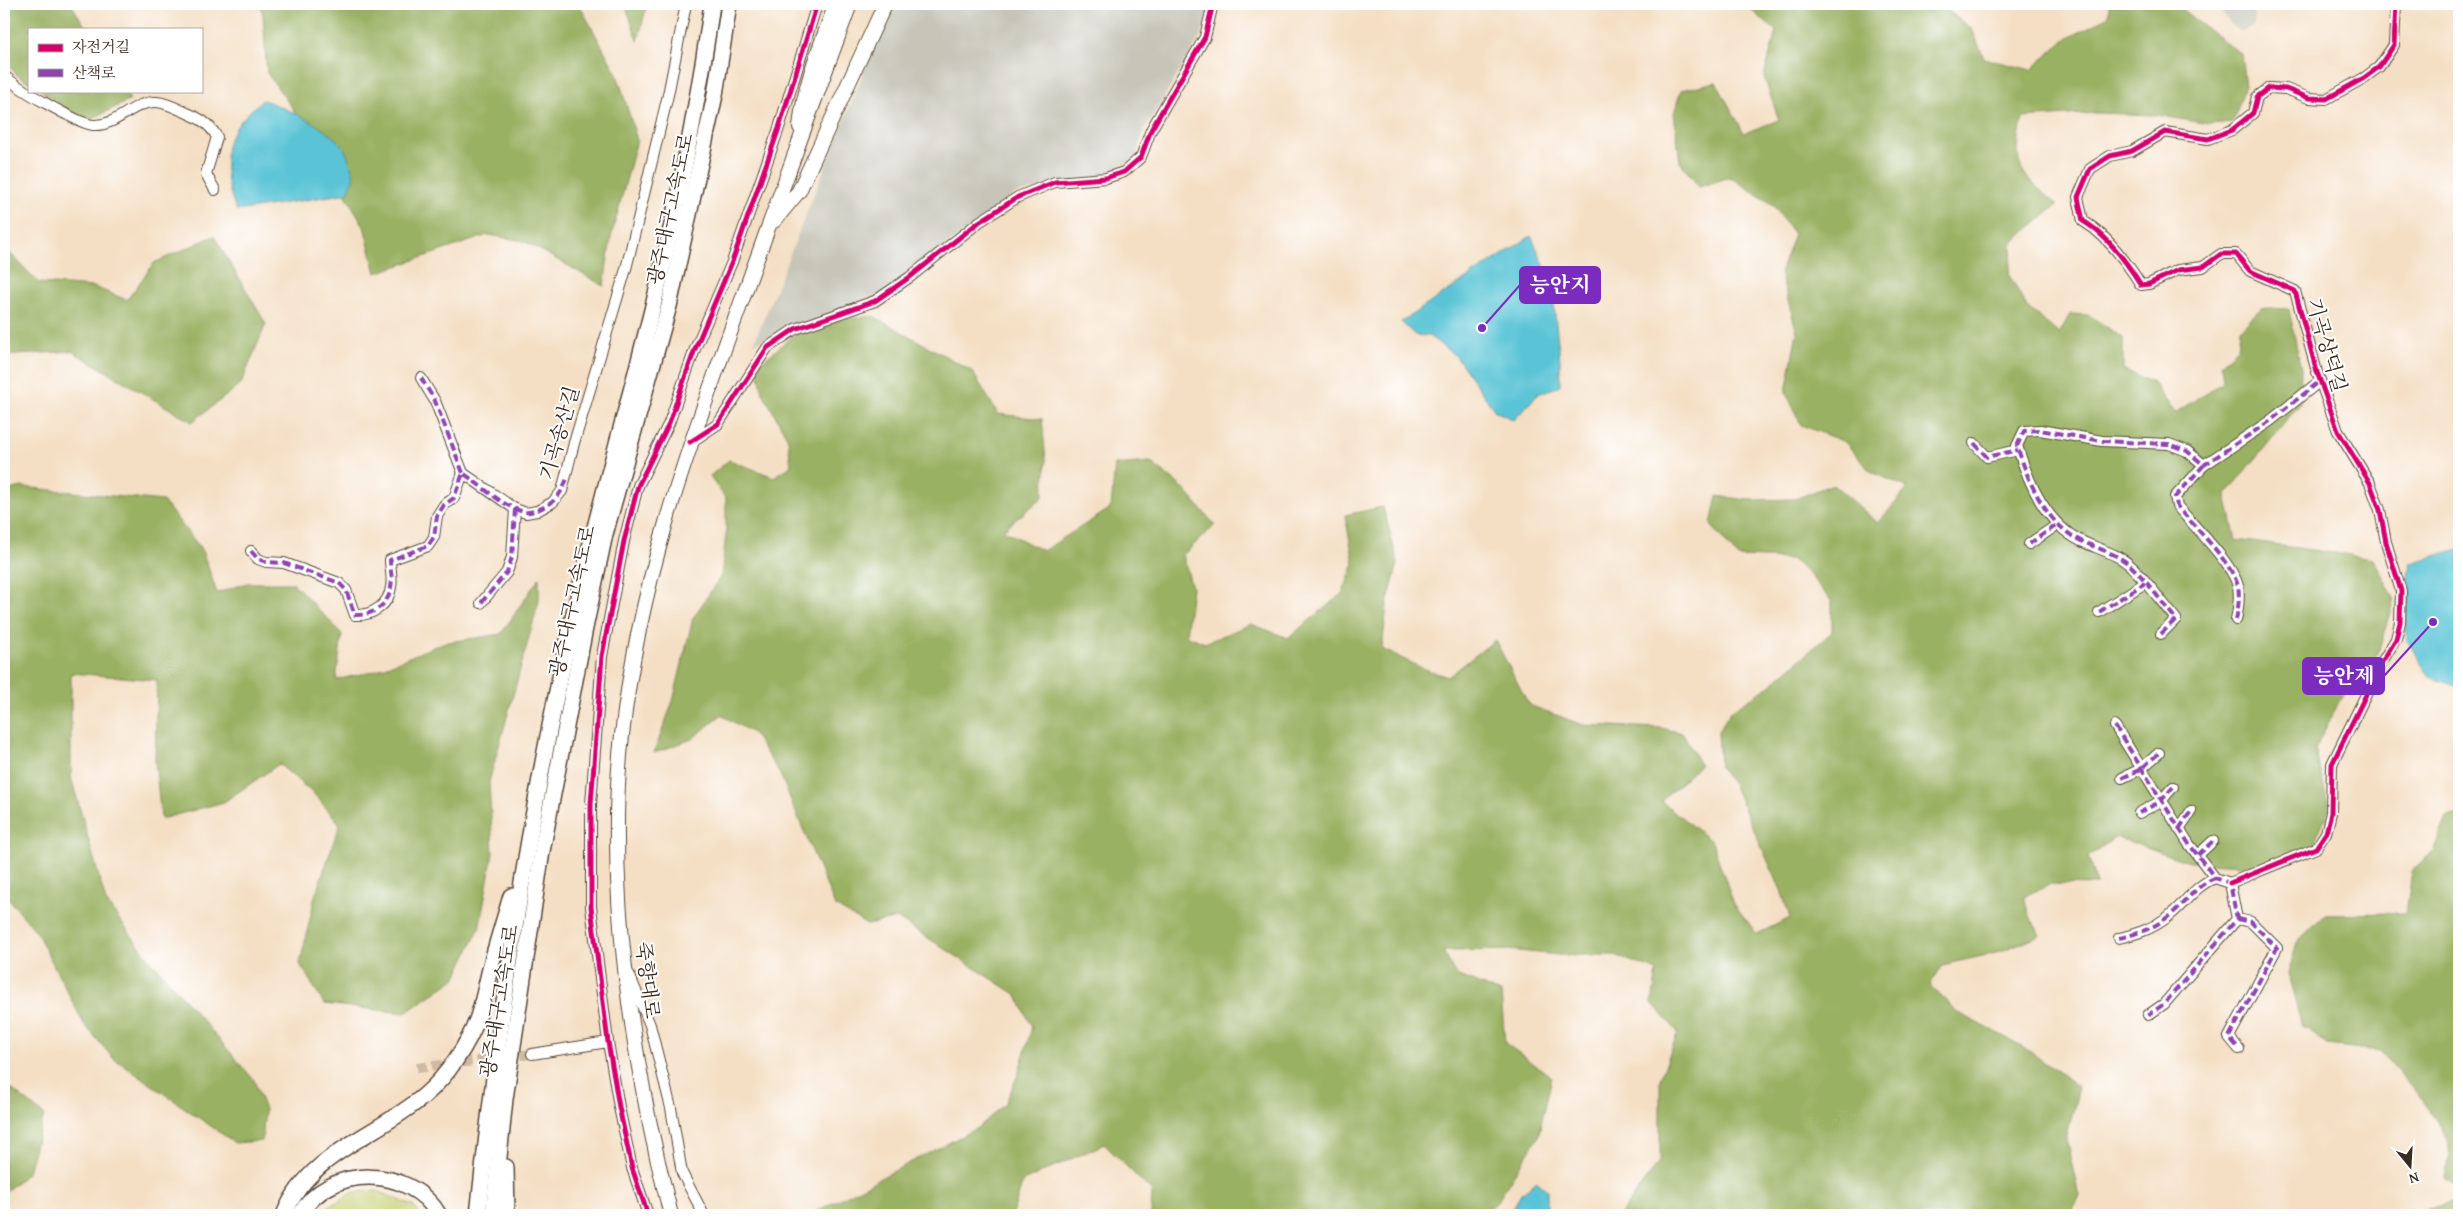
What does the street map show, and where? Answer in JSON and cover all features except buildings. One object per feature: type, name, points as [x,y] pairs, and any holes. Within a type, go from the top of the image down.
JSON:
[{"type":"highway","name":"광주대구고속도로","points":[[478,1215],[491,1096],[526,847],[570,628],[654,300],[675,207],[700,90],[712,4]]},
{"type":"highway","name":"광주대구고속도로","points":[[493,1215],[505,1099],[542,851],[585,628],[606,534],[671,296],[715,95],[729,4]]},
{"type":"highway","points":[[284,1215],[290,1199],[310,1174],[331,1156],[399,1115],[426,1094],[446,1072],[466,1044],[478,1017],[490,968],[526,847]]},
{"type":"highway","points":[[505,1099],[507,1215]]},
{"type":"highway","points":[[300,1215],[306,1206],[324,1190],[350,1178],[375,1176],[400,1181],[418,1193],[439,1215]]},
{"type":"main road","points":[[798,145],[802,103],[811,70],[836,4]]},
{"type":"main road","name":"죽향대로","points":[[671,1215],[654,1149],[625,963],[619,887],[617,805],[622,736],[643,605],[672,498],[690,442],[850,4]]},
{"type":"main road","points":[[768,230],[799,191],[885,4]]},
{"type":"street","name":"기곡송산길","points":[[515,509],[526,512],[537,511],[553,502],[562,491],[574,443],[626,269],[668,95],[686,4]]},
{"type":"street","points":[[648,1215],[630,1159],[608,1042],[591,907],[591,804],[602,656],[624,541],[638,486],[669,423],[695,349],[732,262],[779,128],[817,4]]},
{"type":"street","points":[[690,442],[718,424],[767,348],[795,329],[875,301],[910,277],[979,222],[1018,197],[1056,182],[1106,178],[1124,172],[1141,158],[1151,130],[1205,37],[1214,4]]},
{"type":"street","name":"기곡상덕길","points":[[2230,883],[2316,848],[2326,834],[2331,813],[2332,764],[2378,670],[2396,639],[2401,591],[2386,542],[2380,510],[2370,483],[2338,431],[2320,381],[2295,290],[2250,271],[2236,254],[2222,254],[2203,267],[2178,270],[2149,284],[2141,285],[2128,266],[2095,228],[2083,220],[2078,197],[2090,169],[2110,156],[2132,151],[2165,132],[2208,139],[2232,130],[2253,114],[2257,97],[2269,88],[2286,89],[2309,98],[2326,99],[2364,78],[2379,67],[2394,45],[2396,4]]},
{"type":"street","points":[[4,75],[40,101],[93,125],[114,121],[137,107],[154,101],[167,104],[201,120],[212,127],[217,137],[206,174],[215,190]]},
{"type":"street","points":[[421,378],[435,401],[463,473],[515,509],[512,557],[507,572],[481,603]]},
{"type":"street","points":[[2236,620],[2239,604],[2238,586],[2229,569],[2177,506],[2175,497],[2204,465],[2270,420],[2320,381]]},
{"type":"street","points":[[2161,634],[2176,619],[2132,566],[2080,540],[2057,525],[2037,496],[2017,446],[2024,431],[2040,430],[2102,441],[2169,444],[2187,451],[2204,465]]},
{"type":"street","points":[[1974,443],[1987,457],[2018,450]]},
{"type":"street","points":[[251,552],[258,559],[266,562],[284,563],[339,583],[346,590],[355,615],[366,616],[380,608],[389,597],[392,586],[390,560],[428,546],[434,536],[437,516],[444,505],[454,498],[463,473]]},
{"type":"street","points":[[2029,544],[2057,525]]},
{"type":"street","points":[[2099,612],[2145,583]]},
{"type":"street","points":[[2115,726],[2179,829],[2198,855],[2216,878],[2230,883],[2237,919]]},
{"type":"street","points":[[2122,778],[2141,769],[2159,753]]},
{"type":"street","points":[[2139,813],[2161,801],[2173,787]]},
{"type":"street","points":[[2179,829],[2191,811]]},
{"type":"street","points":[[2198,855],[2213,841]]},
{"type":"street","points":[[2119,938],[2145,932],[2166,919],[2203,882],[2216,878]]},
{"type":"street","points":[[2148,1015],[2164,1004],[2237,919]]},
{"type":"street","points":[[2237,919],[2251,922],[2277,948],[2229,1037],[2239,1049]]},
{"type":"street","points":[[625,963],[650,1025],[671,1108],[682,1173],[704,1215]]},
{"type":"street","points":[[532,1054],[608,1042]]},
{"type":"shaded area","points":[[891,4],[1210,4],[1202,34],[1143,132],[1137,155],[1121,168],[1105,175],[1015,194],[874,299],[754,343]]},
{"type":"shaded area","points":[[2183,4],[2256,4],[2254,26],[2240,31],[2220,11]]},
{"type":"green space","points":[[4,4],[71,4],[86,28],[28,28],[28,82],[16,74],[4,60]]},
{"type":"green space","points":[[260,4],[579,4],[617,74],[637,140],[611,237],[604,286],[524,241],[488,235],[376,273],[364,226],[304,124],[267,73],[263,15]]},
{"type":"green space","points":[[625,4],[647,4],[638,41]]},
{"type":"green space","points":[[1744,4],[1939,4],[1972,29],[1984,58],[2031,70],[2063,41],[2109,16],[2109,4],[2159,4],[2181,9],[2241,54],[2245,86],[2233,122],[2209,124],[2156,115],[2098,113],[2023,118],[2018,149],[2022,169],[2034,185],[2057,205],[2013,242],[2009,275],[2027,307],[2059,334],[2070,314],[2089,315],[2123,338],[2123,370],[2153,383],[2175,413],[2223,382],[2221,364],[2238,348],[2240,329],[2261,308],[2289,309],[2301,369],[2300,404],[2226,495],[2236,540],[2373,558],[2394,598],[2378,654],[2339,702],[2315,749],[2329,809],[2313,846],[2259,866],[2189,862],[2116,837],[2088,857],[2097,885],[2052,884],[2024,896],[2028,912],[2040,935],[1996,953],[1942,965],[1930,985],[1957,1012],[2020,1045],[2079,1087],[2066,1139],[2079,1196],[2071,1215],[1620,1215],[1660,1161],[1660,1079],[1678,1032],[1652,1003],[1657,971],[1615,955],[1559,955],[1508,950],[1443,951],[1456,975],[1501,993],[1505,1043],[1552,1077],[1538,1137],[1496,1203],[1480,1215],[1151,1215],[1152,1192],[1104,1144],[1023,1181],[1012,1215],[809,1215],[979,1127],[1005,1104],[1018,1075],[1032,1027],[1017,995],[897,918],[867,925],[835,906],[780,774],[753,733],[721,715],[692,739],[654,753],[673,701],[693,618],[721,576],[726,535],[726,499],[710,476],[729,460],[774,477],[791,466],[788,439],[763,393],[757,366],[794,335],[837,320],[873,316],[972,371],[998,414],[1042,419],[1046,462],[1043,497],[1003,530],[1043,551],[1111,508],[1115,465],[1150,462],[1181,486],[1215,525],[1183,555],[1192,588],[1186,635],[1205,643],[1251,624],[1288,638],[1343,593],[1354,563],[1345,515],[1383,507],[1398,563],[1387,605],[1382,649],[1422,668],[1448,677],[1495,640],[1529,705],[1583,725],[1661,728],[1683,733],[1700,765],[1661,801],[1712,842],[1734,904],[1757,934],[1790,918],[1781,890],[1733,784],[1720,768],[1718,731],[1732,710],[1768,687],[1832,632],[1832,602],[1809,574],[1791,559],[1738,557],[1711,525],[1717,496],[1748,500],[1795,499],[1833,484],[1878,523],[1908,488],[1870,471],[1845,442],[1801,425],[1786,392],[1797,332],[1780,273],[1794,234],[1772,204],[1730,177],[1699,187],[1680,162],[1674,113],[1681,90],[1716,82],[1744,133],[1779,120],[1764,77],[1776,31]]},
{"type":"green space","points":[[42,92],[126,92],[130,100],[86,122]]},
{"type":"green space","points":[[214,236],[266,324],[241,384],[192,422],[72,351],[4,356],[5,248],[39,283],[94,287],[127,300],[154,263]]},
{"type":"green space","points":[[22,487],[163,501],[202,550],[217,593],[247,583],[293,583],[342,634],[336,680],[375,671],[443,643],[501,634],[539,578],[539,601],[489,782],[493,853],[479,929],[455,979],[405,1013],[324,1004],[300,964],[315,896],[340,824],[316,796],[279,764],[224,802],[161,819],[155,760],[157,680],[71,673],[71,777],[106,902],[147,956],[254,1080],[265,1110],[262,1141],[235,1143],[113,1058],[84,1024],[36,931],[4,894],[4,491]]},
{"type":"green space","points":[[2459,815],[2459,1188],[2445,1179],[2449,1144],[2439,1123],[2419,1096],[2380,1051],[2328,1045],[2302,1027],[2288,974],[2297,942],[2325,914],[2406,913],[2412,871],[2434,849],[2447,818]]},
{"type":"green space","points":[[4,1083],[44,1115],[28,1172],[4,1193]]},
{"type":"green space","points":[[377,1191],[413,1206],[420,1215],[321,1215],[325,1209],[354,1192]]},
{"type":"green space","points":[[2459,1202],[2459,1215],[2392,1215]]},
{"type":"water","points":[[263,100],[308,120],[339,142],[345,150],[354,176],[348,193],[237,211],[227,175],[227,146],[240,122]]},
{"type":"water","points":[[1531,236],[1551,280],[1560,360],[1560,386],[1538,394],[1514,420],[1495,411],[1456,356],[1429,336],[1415,335],[1401,322]]},
{"type":"water","points":[[2459,549],[2459,687],[2430,677],[2407,640],[2405,604],[2411,563]]},
{"type":"water","points":[[1536,1181],[1547,1190],[1547,1215],[1509,1215],[1521,1194]]},
{"type":"tunnel","points":[[417,1068],[532,1054]]},
{"type":"marked path","points":[[421,378],[435,401],[463,473]]},
{"type":"marked path","points":[[2161,634],[2176,619],[2138,573],[2127,562],[2068,533],[2048,513],[2033,488],[2017,446],[2024,431],[2040,430],[2102,441],[2169,444],[2187,451],[2204,465],[2270,421],[2320,381]]},
{"type":"marked path","points":[[1974,443],[1987,457],[2018,450]]},
{"type":"marked path","points":[[2204,465],[2175,497],[2177,506],[2220,556],[2234,577],[2239,595],[2236,620]]},
{"type":"marked path","points":[[251,551],[258,559],[266,562],[284,563],[339,583],[346,590],[355,615],[368,614],[379,608],[390,593],[392,580],[390,560],[428,546],[434,537],[437,516],[444,505],[454,498],[463,473],[501,501],[525,512],[541,508],[554,500],[568,476]]},
{"type":"marked path","points":[[481,603],[507,572],[512,557],[515,509]]},
{"type":"marked path","points":[[2029,544],[2057,525]]},
{"type":"marked path","points":[[2099,612],[2145,583]]},
{"type":"marked path","points":[[2115,726],[2189,844],[2215,878],[2230,883],[2237,919],[2164,1004],[2148,1015]]},
{"type":"marked path","points":[[2122,778],[2141,769],[2159,753]]},
{"type":"marked path","points":[[2139,813],[2161,801],[2173,787]]},
{"type":"marked path","points":[[2179,829],[2191,811]]},
{"type":"marked path","points":[[2198,855],[2213,841]]},
{"type":"marked path","points":[[2119,938],[2143,931],[2159,923],[2201,886],[2215,878]]},
{"type":"marked path","points":[[2237,919],[2251,922],[2277,948],[2229,1037],[2239,1049]]},
{"type":"cycle path","points":[[648,1215],[632,1168],[619,1107],[608,1042],[591,907],[591,804],[602,656],[624,541],[638,486],[669,423],[695,349],[732,262],[779,128],[817,4]]},
{"type":"cycle path","points":[[690,442],[718,424],[767,348],[795,329],[875,301],[910,277],[979,222],[1018,197],[1055,182],[1106,178],[1124,172],[1141,157],[1151,130],[1205,37],[1213,4]]},
{"type":"cycle path","points":[[2230,883],[2316,848],[2326,833],[2331,813],[2332,764],[2382,662],[2396,639],[2400,622],[2401,591],[2386,542],[2380,510],[2370,483],[2338,431],[2317,372],[2295,291],[2250,271],[2236,254],[2221,254],[2203,267],[2178,270],[2149,284],[2141,285],[2108,241],[2083,221],[2078,197],[2090,169],[2110,156],[2132,151],[2165,132],[2208,139],[2232,130],[2253,113],[2257,97],[2269,88],[2286,89],[2309,98],[2326,99],[2364,78],[2379,67],[2394,45],[2396,4]]},
{"type":"place","name":"능안지","points":[[1482,328]]},
{"type":"place","name":"능안제","points":[[2433,622]]}]
